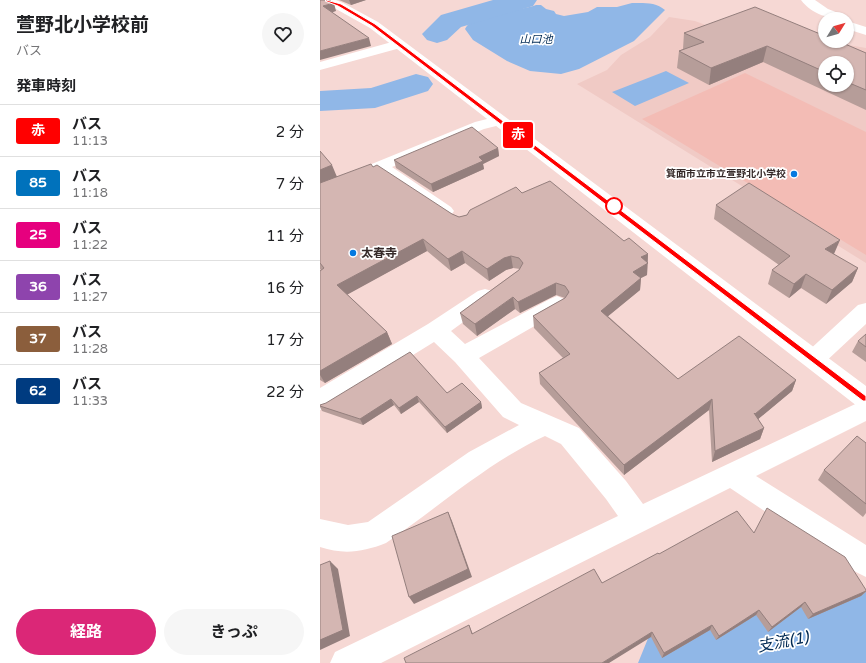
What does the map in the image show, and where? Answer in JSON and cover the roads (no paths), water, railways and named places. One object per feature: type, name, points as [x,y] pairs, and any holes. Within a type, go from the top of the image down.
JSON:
[{"type":"street","points":[[326,0],[339,5],[374,25],[866,399]]},
{"type":"street","points":[[806,0],[824,12]]},
{"type":"street","points":[[854,22],[866,25]]},
{"type":"street","points":[[854,27],[866,31]]},
{"type":"street","points":[[321,66],[399,44]]},
{"type":"street","points":[[320,191],[480,126],[499,121]]},
{"type":"street","points":[[380,167],[462,222]]},
{"type":"street","points":[[320,400],[436,330],[500,285]]},
{"type":"street","points":[[463,356],[557,304]]},
{"type":"street","points":[[814,359],[866,311]]},
{"type":"street","points":[[436,330],[463,356],[512,410],[570,436],[616,490],[638,521]]},
{"type":"street","points":[[346,663],[866,409]]},
{"type":"street","points":[[320,533],[328,536],[353,539],[366,538],[376,533],[492,452],[521,434],[545,425]]},
{"type":"street","points":[[732,475],[866,562]]},
{"type":"water","name":"山口池","points":[[632,3],[654,4],[665,10],[634,41],[579,69],[561,74],[530,71],[507,61],[473,40],[465,29],[470,23],[487,15],[536,5],[541,5],[546,9],[554,11],[556,14],[564,16],[588,12],[597,7],[617,7]]},
{"type":"water","points":[[666,71],[689,83],[635,106],[612,92]]},
{"type":"waterway","points":[[437,34],[451,21],[523,0]]},
{"type":"waterway","points":[[320,101],[375,98],[416,84]]},
{"type":"waterway","name":"支流(1)","points":[[676,663],[866,626]]},
{"type":"place","name":"箕面市立市立萱野北小学校","points":[[794,174]]},
{"type":"place","name":"太春寺","points":[[353,253]]}]
